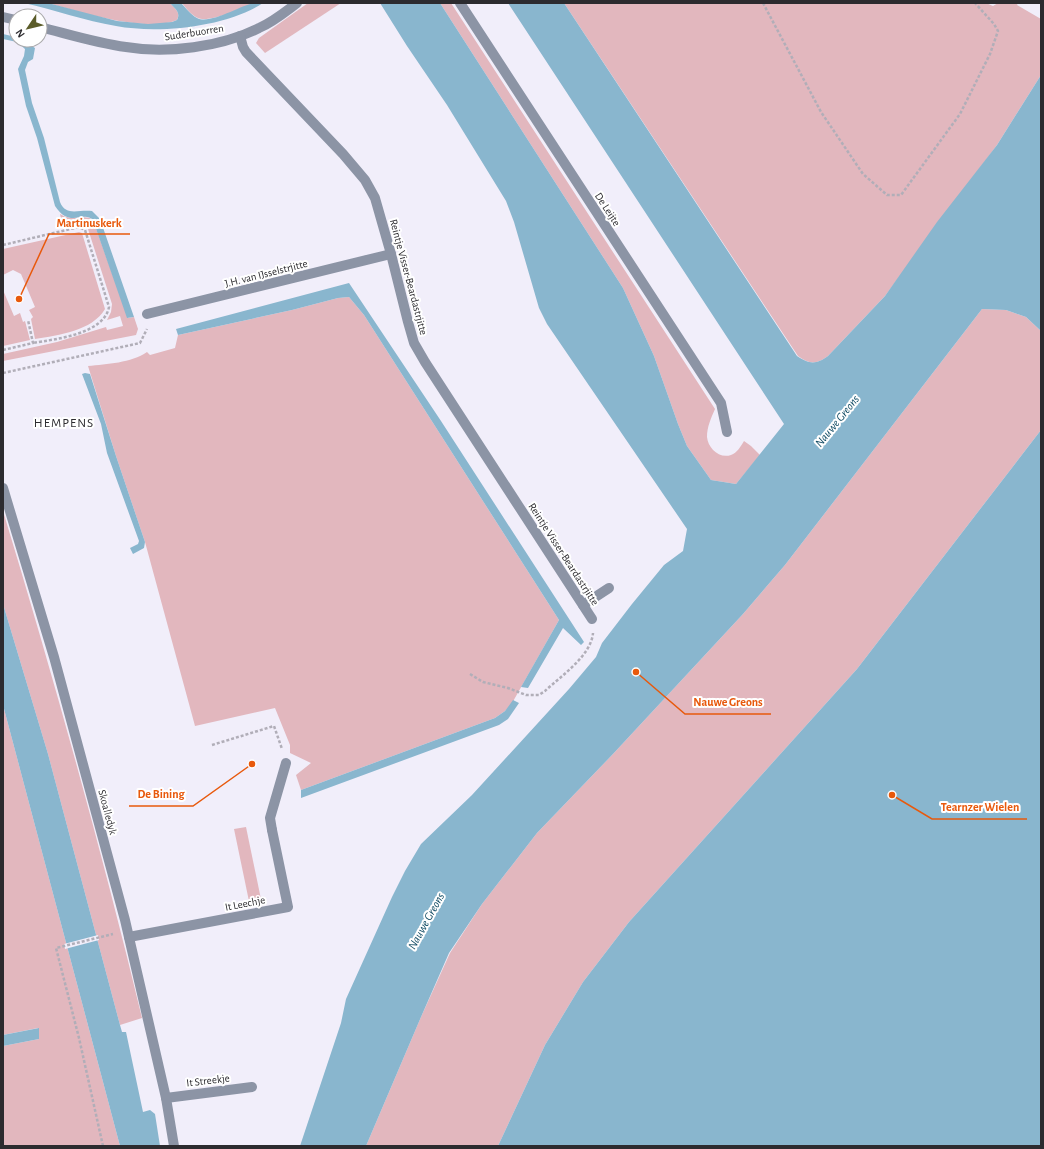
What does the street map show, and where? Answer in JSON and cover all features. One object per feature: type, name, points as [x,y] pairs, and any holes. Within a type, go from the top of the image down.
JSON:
[{"type":"street","name":"Suderbuorren","points":[[48,29],[103,43],[147,50],[183,48],[216,43],[240,36],[271,22],[297,3]]},
{"type":"street","name":"De Leijte","points":[[460,3],[721,404],[727,432]]},
{"type":"street","name":"Reintje Visser-Beardastrjitte","points":[[240,36],[246,52],[365,180],[375,198],[414,343],[424,362],[592,619]]},
{"type":"street","name":"J.H. van IJsselstrjitte","points":[[151,314],[391,254]]},
{"type":"street","name":"Skoalledyk","points":[[3,488],[54,657],[129,938],[166,1098],[174,1146]]},
{"type":"street","points":[[583,605],[609,588]]},
{"type":"street","name":"It Leechje","points":[[129,938],[288,907],[270,818],[286,764]]},
{"type":"street","name":"It Streekje","points":[[166,1098],[252,1087]]},
{"type":"path","points":[[763,3],[821,112],[863,174],[886,195],[901,195],[960,114],[990,54],[998,30],[975,3]]},
{"type":"path","points":[[3,245],[79,227],[85,230],[109,307],[104,318],[98,324],[87,330],[3,350]]},
{"type":"path","points":[[3,373],[140,343],[151,314]]},
{"type":"path","points":[[28,320],[33,343]]},
{"type":"path","points":[[470,674],[483,682],[508,688],[526,695],[539,695],[545,692],[590,648],[594,627],[592,619]]},
{"type":"path","points":[[212,745],[274,726],[286,764]]},
{"type":"path","points":[[101,937],[56,948],[79,1038],[103,1146]]},
{"type":"shaded area","points":[[48,3],[170,3],[177,11],[178,17],[177,20],[164,23],[131,23],[95,16]]},
{"type":"shaded area","points":[[182,3],[253,3],[226,15],[203,19],[193,15]]},
{"type":"shaded area","points":[[308,3],[341,3],[265,53],[256,43],[259,38]]},
{"type":"shaded area","points":[[440,3],[451,3],[715,409],[707,433],[709,445],[718,454],[727,456],[737,451],[744,441],[760,455],[736,484],[711,480],[687,446],[654,356],[623,288]]},
{"type":"shaded area","points":[[564,3],[986,3],[993,6],[998,3],[1018,3],[1017,5],[1041,19],[1041,75],[997,145],[885,296],[828,356],[820,361],[809,362],[798,356]]},
{"type":"shaded area","points":[[60,214],[70,218],[87,217],[93,220],[128,318],[134,317],[138,329],[136,335],[3,361],[3,354],[57,342],[106,327],[107,330],[123,326],[120,316],[107,320],[111,312],[112,304],[88,229],[79,224],[63,228]]},
{"type":"shaded area","points":[[79,232],[82,233],[105,309],[92,322],[74,331],[35,339],[31,319],[33,317],[29,310],[35,307],[21,274],[13,270],[3,275],[3,249]]},
{"type":"shaded area","points":[[3,290],[14,316],[20,313],[23,322],[25,321],[30,340],[3,346]]},
{"type":"shaded area","points":[[349,297],[364,315],[559,620],[511,705],[495,718],[301,790],[296,775],[311,763],[290,753],[290,745],[275,708],[195,726],[145,542],[88,366],[126,361],[141,356],[147,352],[150,355],[175,348],[178,335],[292,310],[338,298]]},
{"type":"shaded area","points":[[982,309],[1006,310],[1026,317],[1041,331],[1041,430],[857,669],[629,922],[583,982],[545,1045],[498,1146],[366,1146],[450,953],[482,904],[537,833],[613,754],[743,614],[785,565]]},
{"type":"shaded area","points":[[3,511],[76,764],[142,1018],[120,1025],[48,754],[3,604]]},
{"type":"shaded area","points":[[3,705],[120,1146],[3,1146],[3,1046],[39,1039],[38,1028],[3,1035]]},
{"type":"shaded area","points":[[246,827],[262,904],[250,906],[234,829]]},
{"type":"water","points":[[24,3],[48,3],[117,21],[148,24],[172,22],[177,20],[178,13],[170,3],[181,3],[197,18],[210,19],[254,3],[263,3],[230,18],[212,23],[172,29],[116,26]]},
{"type":"water","points":[[380,3],[440,3],[623,288],[654,356],[687,446],[711,480],[736,484],[784,424],[508,3],[564,3],[797,356],[809,362],[820,361],[828,356],[885,296],[937,222],[997,145],[1041,75],[1041,331],[1026,317],[1006,310],[982,309],[785,565],[743,614],[613,754],[537,833],[482,904],[449,953],[366,1146],[300,1146],[341,1023],[346,999],[392,897],[421,844],[472,795],[569,689],[596,657],[602,643],[664,565],[683,551],[687,529],[547,324],[539,308],[514,222],[506,201],[447,105]]},
{"type":"water","points":[[3,34],[8,35],[8,40],[3,39]]},
{"type":"water","points":[[24,48],[35,48],[33,59],[28,62],[25,70],[32,103],[44,138],[60,202],[63,207],[69,211],[92,211],[100,219],[134,317],[127,318],[93,220],[89,217],[71,218],[61,213],[55,206],[37,138],[26,106],[18,69],[24,56]]},
{"type":"water","points":[[349,283],[441,421],[584,642],[581,645],[563,628],[528,688],[521,687],[559,620],[364,315],[349,297],[338,298],[292,310],[178,335],[176,329]]},
{"type":"water","points":[[82,374],[90,374],[145,542],[144,548],[133,554],[130,548],[138,544],[139,541],[107,453],[101,424]]},
{"type":"water","points":[[1041,430],[1041,1146],[498,1146],[545,1045],[583,982],[629,922],[857,669]]},
{"type":"water","points":[[3,604],[48,754],[122,1032],[126,1032],[143,1112],[150,1110],[155,1114],[160,1146],[120,1146],[3,705]]},
{"type":"water","points":[[513,700],[519,703],[508,719],[499,725],[301,798],[301,790],[495,718],[505,711]]},
{"type":"water","points":[[39,1028],[39,1039],[3,1046],[3,1035]]},
{"type":"pier","points":[[98,935],[99,940],[65,949],[64,944]]},
{"type":"place","name":"Martinuskerk","points":[[19,299]]},
{"type":"place","name":"Nauwe Greons","points":[[636,672]]},
{"type":"place","name":"De Bining","points":[[252,764]]},
{"type":"place","name":"Tearnzer Wielen","points":[[892,795]]},
{"type":"district","name":"HEMPENS","points":[[64,422]]}]
